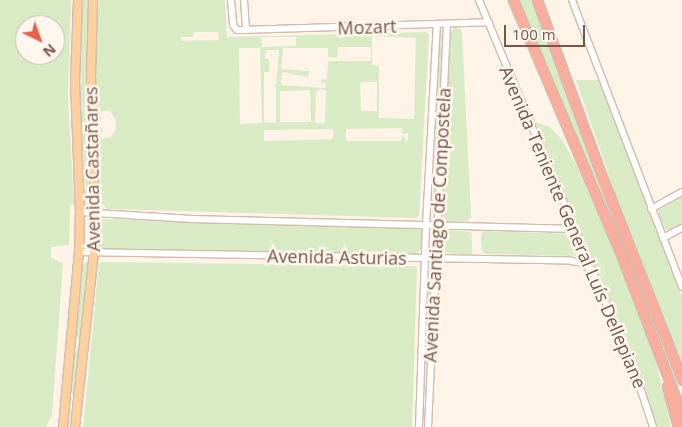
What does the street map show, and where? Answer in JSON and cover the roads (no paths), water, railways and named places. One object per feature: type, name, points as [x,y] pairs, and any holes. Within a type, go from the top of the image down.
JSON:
[{"type":"highway","points":[[513,0],[599,199],[662,361],[678,414],[677,427]]},
{"type":"highway","points":[[537,0],[606,186],[682,380]]},
{"type":"main road","name":"Avenida Castañares","points":[[63,427],[79,252],[80,212],[75,79],[78,0]]},
{"type":"main road","name":"Avenida Castañares","points":[[76,427],[94,253],[95,213],[91,76],[93,0]]},
{"type":"main road","points":[[71,341],[85,342]]},
{"type":"main road","points":[[65,397],[78,398]]},
{"type":"street","points":[[232,0],[232,21],[237,30],[246,30],[244,0]]},
{"type":"street","name":"Avenida Teniente General Luís Dellepiane","points":[[479,0],[638,381],[653,427]]},
{"type":"street","points":[[572,0],[682,287]]},
{"type":"street","name":"Mozart","points":[[246,30],[489,22]]},
{"type":"street","name":"Avenida Santiago de Compostela","points":[[428,427],[436,224],[447,24]]},
{"type":"street","name":"Avenida Santiago de Compostela","points":[[419,427],[426,225],[437,25]]},
{"type":"street","points":[[651,209],[682,192]]},
{"type":"street","name":"Avenida Asturias","points":[[80,212],[192,218],[436,224],[575,230]]},
{"type":"street","points":[[663,238],[682,228]]},
{"type":"street","name":"Avenida Asturias","points":[[79,252],[571,261],[583,263],[591,271]]}]
